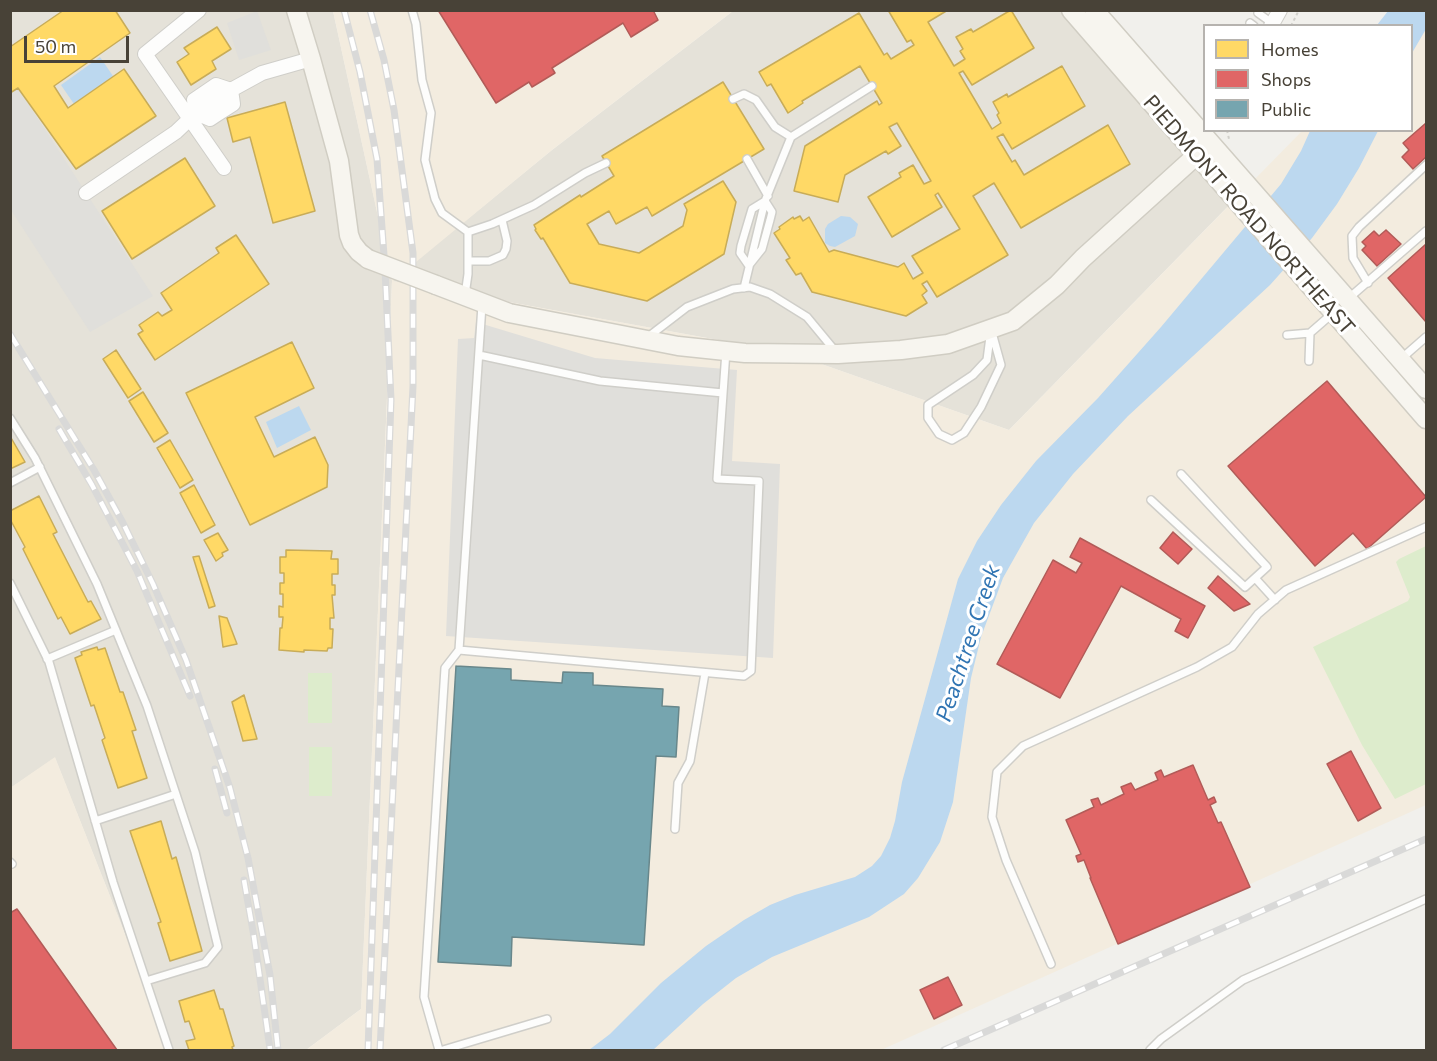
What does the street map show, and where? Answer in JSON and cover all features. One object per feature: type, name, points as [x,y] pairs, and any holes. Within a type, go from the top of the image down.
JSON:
[{"type":"main road","points":[[296,10],[312,59],[339,161],[349,235],[359,252],[368,259],[509,312],[678,346],[726,351],[838,354],[901,350],[948,344],[1013,321],[1057,285],[1207,143]]},
{"type":"main road","name":"PIEDMONT ROAD NORTHEAST","points":[[1071,10],[1207,143]]},
{"type":"main road","name":"PIEDMONT ROAD NORTHEAST","points":[[1094,10],[1207,143],[1228,178],[1333,313],[1426,419]]},
{"type":"main road","name":"PIEDMONT ROAD NORTHEAST","points":[[1228,178],[1347,300],[1426,389]]},
{"type":"street","points":[[199,10],[145,54],[193,116],[224,168]]},
{"type":"street","points":[[1272,24],[1280,10]]},
{"type":"street","points":[[86,193],[176,132],[193,116],[194,100],[216,85],[231,90],[262,73],[312,59]]},
{"type":"street","points":[[193,116],[210,119],[233,104],[231,90]]},
{"type":"lane","points":[[412,10],[423,80],[431,113],[425,160],[435,199],[442,213],[468,232]]},
{"type":"lane","points":[[1258,13],[1272,24]]},
{"type":"lane","points":[[744,288],[766,198],[791,137],[872,86]]},
{"type":"lane","points":[[733,99],[744,94],[756,100],[776,127],[791,137]]},
{"type":"lane","points":[[747,159],[766,198]]},
{"type":"lane","points":[[468,232],[534,205],[585,173],[606,163]]},
{"type":"lane","points":[[1368,283],[1353,258],[1352,236],[1426,165]]},
{"type":"lane","points":[[749,266],[740,253],[741,246],[752,209],[766,198]]},
{"type":"lane","points":[[468,261],[489,261],[503,255],[507,241],[502,219]]},
{"type":"lane","points":[[1347,300],[1426,231]]},
{"type":"lane","points":[[465,296],[468,232]]},
{"type":"lane","points":[[645,340],[687,307],[733,289],[750,288],[771,294],[807,317],[838,354]]},
{"type":"lane","points":[[482,302],[459,650],[445,668],[424,997],[441,1050],[548,1019]]},
{"type":"lane","points":[[1287,335],[1310,333],[1333,313]]},
{"type":"lane","points":[[991,329],[1001,365],[981,407],[964,433],[952,440],[939,434],[928,418],[928,405],[973,375],[987,360],[991,329]]},
{"type":"lane","points":[[1309,361],[1310,333]]},
{"type":"lane","points":[[1400,359],[1410,353],[1426,337]]},
{"type":"lane","points":[[459,650],[744,676],[751,671],[759,481],[717,479],[726,351]]},
{"type":"lane","points":[[479,355],[600,381],[723,393]]},
{"type":"lane","points":[[10,418],[40,467],[97,584],[147,706],[195,852],[218,947],[205,963],[146,981]]},
{"type":"lane","points":[[10,483],[40,467]]},
{"type":"lane","points":[[1151,500],[1245,587],[1268,567],[1181,474]]},
{"type":"lane","points":[[1051,964],[1006,860],[992,817],[997,771],[1023,746],[1197,667],[1232,647],[1258,614],[1286,590],[1426,527]]},
{"type":"lane","points":[[1255,578],[1275,600]]},
{"type":"lane","points":[[10,583],[47,659],[113,882],[169,1050]]},
{"type":"lane","points":[[47,659],[116,630]]},
{"type":"lane","points":[[675,829],[678,783],[690,761],[705,673]]},
{"type":"lane","points":[[95,821],[176,794]]},
{"type":"lane","points":[[1150,1050],[1161,1039],[1243,980],[1426,899]]},
{"type":"path","points":[[1292,24],[1299,10]]},
{"type":"shaded area","points":[[11,11],[333,11],[392,280],[552,150],[733,11],[1072,11],[1239,195],[1009,430],[790,353],[392,281],[361,1009],[306,1050],[171,1050],[55,758],[11,788]]},
{"type":"shaded area","points":[[257,11],[271,50],[239,60],[227,23]]},
{"type":"shaded area","points":[[333,11],[733,11],[552,150],[393,281],[790,353],[1009,430],[1301,132],[1413,132],[1413,25],[1426,11],[1426,805],[881,1050],[306,1050],[361,1009],[392,281]]},
{"type":"shaded area","points":[[18,88],[153,296],[90,332],[11,210],[11,93]]},
{"type":"shaded area","points":[[476,322],[595,358],[737,370],[732,461],[780,464],[773,658],[446,636],[458,339],[474,338]]},
{"type":"shaded area","points":[[55,757],[171,1050],[11,1050],[10,788]]},
{"type":"green space","points":[[1426,546],[1426,784],[1395,799],[1362,745],[1313,647],[1408,601],[1410,597],[1396,562]]},
{"type":"green space","points":[[308,673],[332,673],[332,723],[308,723]]},
{"type":"green space","points":[[309,747],[332,747],[332,796],[309,796]]},
{"type":"water","points":[[1388,11],[1426,11],[1426,29],[1413,51],[1413,24],[1378,24]]},
{"type":"water","points":[[100,57],[113,76],[74,104],[61,85]]},
{"type":"water","name":"Peachtree Creek","points":[[1310,132],[1377,132],[1337,204],[1312,238],[1270,285],[1128,416],[1073,474],[1034,523],[1003,578],[981,637],[971,678],[953,802],[940,842],[918,878],[904,894],[869,917],[772,957],[736,978],[703,1004],[653,1050],[589,1050],[610,1034],[661,983],[706,946],[744,920],[770,905],[795,895],[855,877],[872,866],[881,856],[895,821],[902,782],[958,579],[977,541],[1001,505],[1036,461],[1098,398],[1161,327],[1281,184]]},
{"type":"water","points":[[841,216],[850,217],[858,224],[855,236],[835,247],[830,246],[825,243],[825,229],[828,224]]},
{"type":"water","points":[[299,406],[311,430],[277,448],[266,422]]},
{"type":"building: Homes","points":[[64,10],[115,10],[130,33],[54,86],[68,108],[124,69],[156,116],[76,169],[18,88],[10,93],[10,47]]},
{"type":"building: Homes","points":[[888,10],[948,10],[928,22],[954,66],[965,59],[960,51],[963,49],[956,37],[971,29],[973,32],[1011,10],[1034,48],[972,85],[963,71],[959,73],[992,129],[1001,123],[993,102],[1007,94],[1008,97],[1062,66],[1085,106],[1012,149],[1003,134],[997,137],[1012,162],[1015,160],[1024,175],[1108,125],[1130,164],[1021,228],[994,183],[973,196],[1008,255],[937,297],[927,281],[922,284],[927,291],[922,295],[927,303],[906,316],[812,292],[801,273],[796,275],[786,260],[790,258],[774,233],[793,217],[794,219],[800,216],[803,221],[809,217],[829,252],[834,250],[898,267],[904,263],[913,279],[923,273],[912,256],[960,229],[938,193],[935,195],[942,207],[892,237],[868,197],[901,177],[899,173],[913,165],[924,184],[931,181],[897,123],[889,127],[901,146],[888,154],[886,151],[845,175],[838,202],[794,191],[805,146],[877,101],[879,105],[882,103],[860,66],[802,101],[803,103],[788,113],[771,84],[767,86],[759,72],[859,13],[884,55],[887,53],[891,59],[914,45],[911,40],[907,42]]},
{"type":"building: Homes","points":[[217,27],[231,49],[212,61],[216,69],[191,85],[177,62],[189,54],[184,48]]},
{"type":"building: Homes","points":[[723,82],[764,149],[652,216],[647,207],[616,224],[609,211],[587,224],[599,244],[639,253],[683,226],[687,210],[684,204],[723,181],[736,202],[724,254],[647,301],[570,283],[534,225],[614,176],[602,156]]},
{"type":"building: Homes","points":[[285,102],[315,211],[273,223],[250,137],[233,142],[227,118]]},
{"type":"building: Homes","points":[[185,158],[215,206],[132,259],[102,211]]},
{"type":"building: Homes","points":[[236,235],[269,284],[155,360],[138,334],[143,331],[139,325],[158,312],[162,316],[172,310],[161,293],[219,253],[216,248]]},
{"type":"building: Homes","points":[[292,342],[314,388],[255,417],[274,457],[315,437],[328,465],[327,487],[250,525],[186,393]]},
{"type":"building: Homes","points":[[116,350],[141,389],[128,398],[103,359]]},
{"type":"building: Homes","points":[[143,392],[168,433],[154,442],[129,401]]},
{"type":"building: Homes","points":[[10,436],[25,462],[10,469]]},
{"type":"building: Homes","points":[[170,440],[193,480],[180,488],[157,448]]},
{"type":"building: Homes","points":[[194,485],[215,525],[201,533],[180,493]]},
{"type":"building: Homes","points":[[39,496],[57,532],[53,534],[88,602],[91,601],[101,619],[70,634],[61,617],[58,619],[10,519],[10,511]]},
{"type":"building: Homes","points":[[218,533],[228,550],[222,553],[223,556],[216,561],[204,540]]},
{"type":"building: Homes","points":[[286,550],[332,551],[331,559],[338,559],[338,574],[332,574],[335,595],[332,595],[334,618],[330,618],[330,629],[333,629],[332,648],[328,648],[327,651],[279,650],[283,617],[279,617],[279,606],[283,607],[280,583],[284,583],[284,573],[280,573],[280,557],[286,557]]},
{"type":"building: Homes","points":[[199,556],[215,606],[209,608],[193,557]]},
{"type":"building: Homes","points":[[219,616],[227,618],[237,644],[223,647]]},
{"type":"building: Homes","points":[[97,647],[98,650],[105,648],[120,692],[123,692],[136,730],[132,731],[147,778],[118,788],[102,740],[105,738],[94,705],[91,706],[75,658],[82,655],[81,652]]},
{"type":"building: Homes","points":[[244,695],[257,739],[243,741],[232,702]]},
{"type":"building: Homes","points":[[161,821],[172,859],[176,857],[202,951],[170,961],[158,923],[161,922],[130,831]]},
{"type":"building: Homes","points":[[214,990],[220,1009],[223,1009],[234,1046],[233,1050],[189,1050],[186,1041],[195,1039],[189,1021],[185,1022],[179,1001]]},
{"type":"building: Shops","points":[[438,10],[653,10],[658,20],[631,37],[623,23],[552,68],[555,73],[532,87],[529,82],[496,103]]},
{"type":"building: Shops","points":[[1426,123],[1426,157],[1413,169],[1402,157],[1409,150],[1403,143]]},
{"type":"building: Shops","points":[[1386,230],[1401,244],[1377,266],[1362,250],[1366,246],[1362,242],[1374,231],[1379,236]]},
{"type":"building: Shops","points":[[1426,244],[1426,322],[1388,278]]},
{"type":"building: Shops","points":[[1327,381],[1426,497],[1367,549],[1353,533],[1315,566],[1228,466]]},
{"type":"building: Shops","points":[[1173,532],[1192,549],[1178,564],[1160,548]]},
{"type":"building: Shops","points":[[1080,538],[1205,606],[1188,638],[1175,631],[1181,619],[1121,586],[1060,698],[997,664],[1053,560],[1076,573],[1082,563],[1070,557]]},
{"type":"building: Shops","points":[[1218,576],[1250,604],[1234,611],[1208,588]]},
{"type":"building: Shops","points":[[1351,751],[1381,808],[1358,821],[1327,764]]},
{"type":"building: Shops","points":[[1193,765],[1208,800],[1214,797],[1216,802],[1210,805],[1218,823],[1221,822],[1250,887],[1118,944],[1084,860],[1078,862],[1076,856],[1081,854],[1066,820],[1094,807],[1091,800],[1098,798],[1101,805],[1124,794],[1121,787],[1131,783],[1135,790],[1158,780],[1155,773],[1161,770],[1164,777]]},
{"type":"building: Shops","points":[[17,909],[117,1050],[10,1050],[10,913]]},
{"type":"building: Shops","points":[[948,977],[962,1005],[934,1019],[920,990]]},
{"type":"building: Public","points":[[456,666],[511,669],[511,680],[562,683],[563,672],[593,673],[593,685],[663,689],[662,706],[679,707],[676,757],[656,756],[644,945],[512,937],[511,966],[438,962]]},
{"type":"railway","points":[[344,10],[360,72],[377,159],[391,400],[368,1050]]},
{"type":"railway","points":[[370,10],[384,60],[394,110],[413,253],[413,386],[380,1050]]},
{"type":"railway","points":[[10,334],[94,470],[123,523],[186,660],[230,788],[248,858],[270,975],[278,1050]]},
{"type":"railway","points":[[59,429],[92,485],[137,571],[190,696]]},
{"type":"railway","points":[[215,769],[227,813]]},
{"type":"railway","points":[[944,1050],[1426,839]]},
{"type":"railway","points":[[244,880],[270,1049]]}]
